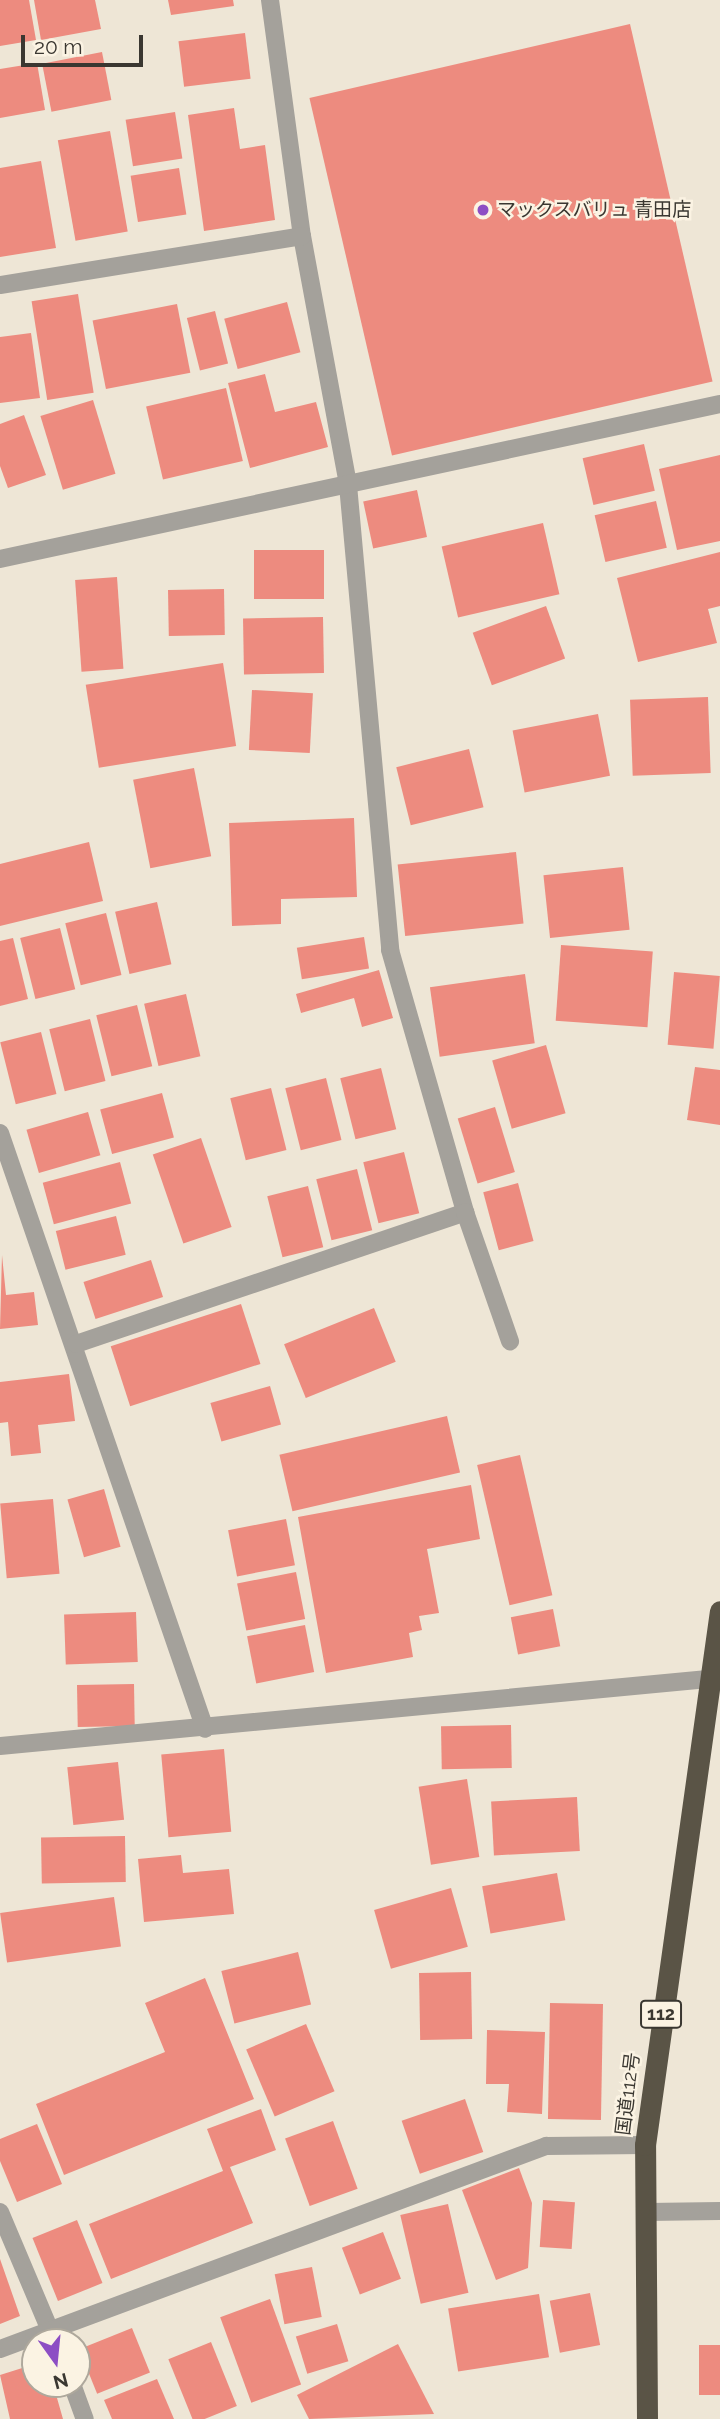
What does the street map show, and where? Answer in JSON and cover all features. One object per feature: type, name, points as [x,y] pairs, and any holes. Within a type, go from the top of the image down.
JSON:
[{"type":"highway","name":"国道112号","points":[[646,2419],[645,2145],[708,1679],[720,1611]]},
{"type":"street","points":[[270,0],[302,236],[348,485],[390,950],[465,1212],[510,1341]]},
{"type":"street","points":[[0,285],[302,236]]},
{"type":"street","points":[[0,559],[720,404]]},
{"type":"street","points":[[0,1133],[76,1344],[205,1730]]},
{"type":"street","points":[[76,1344],[465,1212]]},
{"type":"street","points":[[0,1746],[205,1730],[708,1679]]},
{"type":"street","points":[[80,2328],[546,2146],[645,2145]]},
{"type":"street","points":[[647,2212],[720,2211]]},
{"type":"street","points":[[0,2212],[50,2328]]},
{"type":"street","points":[[0,2349],[21,2345]]},
{"type":"street","points":[[78,2398],[86,2419]]},
{"type":"building","points":[[0,0],[29,0],[36,40],[0,46]]},
{"type":"building","points":[[34,0],[95,0],[101,29],[41,40]]},
{"type":"building","points":[[168,0],[233,0],[234,6],[171,15]]},
{"type":"building","points":[[630,24],[713,382],[392,456],[309,98]]},
{"type":"building","points":[[245,33],[251,79],[184,87],[178,41]]},
{"type":"building","points":[[102,52],[111,100],[51,112],[42,64]]},
{"type":"building","points":[[37,63],[45,110],[0,118],[0,69]]},
{"type":"building","points":[[234,108],[240,149],[265,145],[275,220],[204,231],[188,115]]},
{"type":"building","points":[[175,112],[182,158],[133,166],[126,120]]},
{"type":"building","points":[[110,131],[128,231],[76,241],[58,140]]},
{"type":"building","points":[[41,161],[56,248],[0,257],[0,168]]},
{"type":"building","points":[[179,168],[186,214],[138,222],[131,176]]},
{"type":"building","points":[[78,294],[94,393],[47,400],[32,301]]},
{"type":"building","points":[[287,302],[300,352],[238,369],[224,319]]},
{"type":"building","points":[[177,304],[190,373],[106,389],[93,320]]},
{"type":"building","points":[[215,311],[228,363],[200,370],[187,318]]},
{"type":"building","points":[[31,333],[40,398],[0,403],[0,337]]},
{"type":"building","points":[[265,374],[275,412],[316,402],[328,447],[250,468],[228,383]]},
{"type":"building","points":[[226,388],[243,461],[163,480],[146,406]]},
{"type":"building","points":[[93,400],[116,474],[63,490],[40,416]]},
{"type":"building","points":[[24,415],[46,475],[8,488],[0,466],[0,424]]},
{"type":"building","points":[[644,444],[655,491],[593,505],[583,458]]},
{"type":"building","points":[[720,455],[720,541],[677,550],[659,469]]},
{"type":"building","points":[[417,490],[427,537],[373,548],[363,501]]},
{"type":"building","points":[[656,501],[667,548],[605,562],[595,515]]},
{"type":"building","points":[[543,523],[559,594],[458,618],[442,546]]},
{"type":"building","points":[[254,550],[324,550],[324,599],[254,599]]},
{"type":"building","points":[[720,552],[720,606],[708,609],[717,643],[638,662],[617,578]]},
{"type":"building","points":[[117,577],[123,669],[82,672],[75,580]]},
{"type":"building","points":[[224,589],[225,635],[169,636],[168,590]]},
{"type":"building","points":[[546,606],[565,659],[492,685],[473,633]]},
{"type":"building","points":[[323,617],[324,673],[244,674],[243,618]]},
{"type":"building","points":[[223,663],[236,746],[99,768],[86,685]]},
{"type":"building","points":[[252,690],[313,693],[310,753],[249,750]]},
{"type":"building","points":[[708,697],[711,773],[633,776],[630,700]]},
{"type":"building","points":[[598,714],[610,776],[525,792],[513,731]]},
{"type":"building","points":[[469,749],[484,807],[411,825],[396,767]]},
{"type":"building","points":[[194,768],[211,856],[150,868],[133,780]]},
{"type":"building","points":[[354,818],[357,897],[281,899],[281,924],[232,926],[229,823]]},
{"type":"building","points":[[89,842],[103,901],[0,926],[0,864]]},
{"type":"building","points":[[516,852],[524,924],[405,936],[398,864]]},
{"type":"building","points":[[623,867],[630,930],[550,938],[543,875]]},
{"type":"building","points":[[157,902],[171,964],[129,974],[115,912]]},
{"type":"building","points":[[106,913],[121,975],[81,985],[65,923]]},
{"type":"building","points":[[60,928],[75,989],[35,999],[20,938]]},
{"type":"building","points":[[364,937],[369,969],[302,979],[297,948]]},
{"type":"building","points":[[13,938],[28,999],[0,1006],[0,941]]},
{"type":"building","points":[[561,945],[653,951],[647,1027],[556,1021]]},
{"type":"building","points":[[379,970],[393,1018],[362,1027],[354,998],[301,1013],[296,994]]},
{"type":"building","points":[[674,972],[720,976],[713,1049],[668,1045]]},
{"type":"building","points":[[525,974],[535,1043],[440,1057],[430,987]]},
{"type":"building","points":[[186,994],[200,1056],[158,1066],[144,1004]]},
{"type":"building","points":[[137,1005],[152,1066],[111,1076],[96,1015]]},
{"type":"building","points":[[90,1019],[105,1081],[65,1091],[49,1029]]},
{"type":"building","points":[[41,1032],[56,1094],[16,1104],[0,1042]]},
{"type":"building","points":[[546,1045],[566,1113],[512,1129],[492,1060]]},
{"type":"building","points":[[695,1067],[720,1070],[720,1125],[687,1120]]},
{"type":"building","points":[[381,1068],[396,1129],[355,1139],[340,1078]]},
{"type":"building","points":[[326,1078],[341,1140],[301,1150],[285,1088]]},
{"type":"building","points":[[271,1088],[286,1150],[246,1160],[230,1098]]},
{"type":"building","points":[[162,1093],[174,1137],[112,1154],[100,1110]]},
{"type":"building","points":[[495,1107],[515,1172],[478,1183],[458,1118]]},
{"type":"building","points":[[88,1112],[100,1155],[39,1173],[26,1130]]},
{"type":"building","points":[[201,1138],[232,1227],[183,1243],[153,1155]]},
{"type":"building","points":[[404,1152],[419,1213],[378,1223],[363,1162]]},
{"type":"building","points":[[120,1162],[131,1204],[54,1224],[43,1183]]},
{"type":"building","points":[[357,1169],[372,1230],[331,1240],[316,1179]]},
{"type":"building","points":[[518,1183],[534,1241],[499,1250],[483,1192]]},
{"type":"building","points":[[308,1186],[323,1247],[282,1257],[267,1196]]},
{"type":"building","points":[[116,1216],[126,1255],[66,1270],[56,1231]]},
{"type":"building","points":[[2,1255],[6,1295],[34,1292],[38,1325],[0,1329]]},
{"type":"building","points":[[151,1260],[163,1297],[96,1319],[83,1282]]},
{"type":"building","points":[[241,1304],[260,1364],[130,1406],[111,1346]]},
{"type":"building","points":[[374,1308],[396,1362],[306,1398],[284,1344]]},
{"type":"building","points":[[69,1374],[75,1421],[38,1425],[41,1453],[11,1456],[8,1422],[0,1423],[0,1382]]},
{"type":"building","points":[[270,1386],[281,1424],[221,1442],[210,1403]]},
{"type":"building","points":[[447,1416],[460,1473],[292,1511],[279,1455]]},
{"type":"building","points":[[520,1455],[552,1595],[510,1605],[477,1465]]},
{"type":"building","points":[[471,1485],[480,1539],[427,1549],[439,1613],[419,1616],[422,1630],[409,1633],[413,1657],[326,1673],[298,1517]]},
{"type":"building","points":[[104,1489],[121,1547],[84,1557],[67,1499]]},
{"type":"building","points":[[53,1499],[60,1574],[7,1578],[0,1504]]},
{"type":"building","points":[[286,1519],[295,1565],[237,1576],[228,1530]]},
{"type":"building","points":[[296,1572],[305,1619],[246,1631],[237,1583]]},
{"type":"building","points":[[553,1609],[560,1646],[518,1655],[511,1617]]},
{"type":"building","points":[[136,1612],[138,1662],[66,1664],[64,1615]]},
{"type":"building","points":[[305,1625],[314,1672],[256,1683],[247,1636]]},
{"type":"building","points":[[134,1684],[135,1726],[78,1727],[77,1685]]},
{"type":"building","points":[[511,1725],[512,1768],[442,1769],[441,1726]]},
{"type":"building","points":[[224,1749],[231,1832],[168,1837],[161,1754]]},
{"type":"building","points":[[118,1762],[124,1820],[73,1825],[67,1767]]},
{"type":"building","points":[[467,1779],[479,1857],[431,1865],[419,1787]]},
{"type":"building","points":[[577,1797],[580,1851],[494,1855],[491,1802]]},
{"type":"building","points":[[125,1836],[126,1882],[42,1883],[41,1837]]},
{"type":"building","points":[[181,1855],[183,1873],[229,1869],[234,1914],[144,1922],[138,1859]]},
{"type":"building","points":[[557,1873],[565,1920],[490,1933],[482,1886]]},
{"type":"building","points":[[451,1888],[468,1947],[391,1969],[374,1910]]},
{"type":"building","points":[[114,1897],[121,1947],[7,1963],[0,1913]]},
{"type":"building","points":[[298,1952],[311,2004],[234,2024],[221,1971]]},
{"type":"building","points":[[471,1972],[472,2039],[420,2040],[419,1973]]},
{"type":"building","points":[[205,1978],[254,2099],[64,2175],[36,2104],[165,2052],[145,2003]]},
{"type":"building","points":[[550,2003],[603,2004],[601,2120],[548,2119]]},
{"type":"building","points":[[306,2024],[335,2091],[275,2117],[246,2049]]},
{"type":"building","points":[[487,2030],[545,2032],[542,2114],[507,2112],[509,2084],[486,2084]]},
{"type":"building","points":[[465,2099],[483,2152],[420,2174],[402,2121]]},
{"type":"building","points":[[261,2109],[276,2150],[230,2167],[253,2223],[111,2279],[89,2224],[223,2171],[207,2129]]},
{"type":"building","points":[[333,2121],[358,2189],[310,2206],[285,2138]]},
{"type":"building","points":[[37,2124],[62,2184],[17,2202],[0,2161],[0,2139]]},
{"type":"building","points":[[519,2168],[532,2203],[528,2268],[496,2280],[462,2190]]},
{"type":"building","points":[[543,2200],[575,2202],[572,2249],[540,2247]]},
{"type":"building","points":[[448,2204],[468,2293],[421,2304],[400,2215]]},
{"type":"building","points":[[77,2220],[102,2283],[58,2301],[32,2238]]},
{"type":"building","points":[[383,2232],[401,2279],[360,2294],[342,2248]]},
{"type":"building","points":[[0,2259],[20,2316],[0,2324]]},
{"type":"building","points":[[312,2267],[322,2317],[284,2324],[275,2274]]},
{"type":"building","points":[[590,2293],[600,2345],[560,2353],[550,2301]]},
{"type":"building","points":[[539,2294],[549,2357],[458,2372],[448,2308]]},
{"type":"building","points":[[270,2299],[301,2385],[251,2403],[220,2317]]},
{"type":"building","points":[[337,2324],[348,2361],[307,2374],[296,2337]]},
{"type":"building","points":[[132,2328],[150,2373],[97,2394],[91,2379],[91,2345]]},
{"type":"building","points":[[211,2342],[237,2406],[205,2419],[192,2419],[168,2359]]},
{"type":"building","points":[[398,2344],[434,2414],[309,2419],[297,2395]]},
{"type":"building","points":[[699,2345],[720,2345],[720,2395],[699,2395]]},
{"type":"building","points":[[21,2368],[21,2398],[57,2398],[63,2419],[10,2419],[0,2375]]},
{"type":"building","points":[[157,2379],[174,2419],[112,2419],[104,2400]]},
{"type":"place","name":"マックスバリュ 青田店","points":[[483,210]]}]
